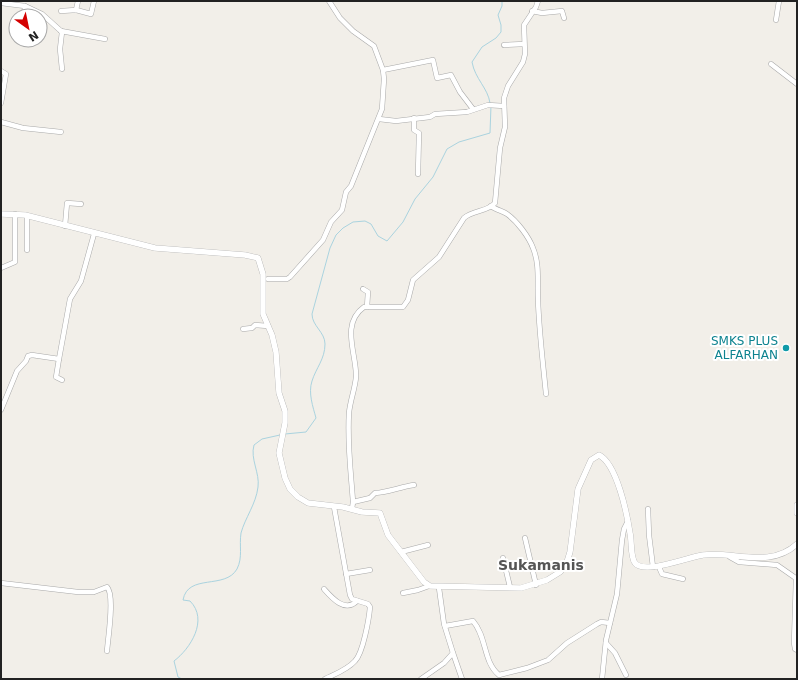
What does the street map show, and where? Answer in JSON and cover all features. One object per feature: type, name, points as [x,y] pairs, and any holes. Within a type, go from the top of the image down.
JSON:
[{"type":"street","points":[[76,10],[78,1]]},
{"type":"street","points":[[61,11],[76,10],[92,13],[94,1]]},
{"type":"street","points":[[268,279],[287,279],[290,277],[323,240],[331,222],[342,210],[346,192],[351,186],[379,119],[382,107],[384,79],[383,70],[374,46],[352,31],[340,18],[329,1]]},
{"type":"street","points":[[352,509],[353,502],[349,414],[356,375],[351,340],[352,328],[362,308],[399,309],[403,307],[408,300],[414,280],[439,257],[464,218],[467,215],[495,203],[500,148],[505,127],[504,106],[507,90],[524,58],[524,25],[538,1]]},
{"type":"street","points":[[776,20],[779,1]]},
{"type":"street","points":[[1,3],[25,6],[39,12],[61,30],[105,39]]},
{"type":"street","points":[[532,11],[542,13],[562,10],[564,18]]},
{"type":"street","points":[[61,30],[60,49],[62,69]]},
{"type":"street","points":[[504,45],[524,44]]},
{"type":"street","points":[[383,70],[433,60],[437,78],[451,75],[460,92],[473,109]]},
{"type":"street","points":[[771,64],[797,84]]},
{"type":"street","points":[[1,71],[6,74],[1,109]]},
{"type":"street","points":[[379,119],[396,121],[430,117],[435,114],[467,112],[488,105],[504,106]]},
{"type":"street","points":[[414,118],[414,130],[420,133],[418,174]]},
{"type":"street","points":[[1,122],[23,128],[61,132]]},
{"type":"street","points":[[65,226],[67,203],[81,204]]},
{"type":"street","points":[[491,206],[501,213],[506,213],[513,220],[533,246],[536,255],[546,394]]},
{"type":"street","points":[[1,214],[27,216],[94,234],[155,248],[245,255],[258,258],[263,274],[263,314],[272,335],[276,352],[279,393],[285,411],[285,424],[279,453],[285,478],[293,493],[303,501],[380,514],[388,535],[429,586],[439,588],[521,588],[536,584],[554,576],[566,565],[570,552],[578,489],[587,468],[594,457],[598,455],[605,460],[615,478],[621,495],[628,521],[635,563],[644,567],[659,567],[673,561],[703,555],[754,558],[775,556],[797,544]]},
{"type":"street","points":[[1,268],[15,262],[15,214]]},
{"type":"street","points":[[27,216],[27,250]]},
{"type":"street","points":[[62,380],[56,377],[70,299],[81,281],[94,234]]},
{"type":"street","points":[[363,289],[368,292],[367,307]]},
{"type":"street","points":[[243,329],[252,328],[255,325],[268,326]]},
{"type":"street","points":[[1,410],[17,371],[26,362],[28,356],[32,355],[59,359]]},
{"type":"street","points":[[353,502],[370,498],[375,493],[388,492],[399,487],[414,485]]},
{"type":"street","points":[[797,505],[797,513]]},
{"type":"street","points":[[325,679],[352,664],[360,652],[370,607],[368,604],[352,599],[350,596],[336,527],[334,506]]},
{"type":"street","points":[[648,509],[652,567]]},
{"type":"street","points":[[602,679],[606,643],[617,594],[624,529],[628,521]]},
{"type":"street","points":[[525,538],[536,584]]},
{"type":"street","points":[[401,552],[428,545]]},
{"type":"street","points":[[730,557],[739,562],[777,565],[796,579],[794,643],[795,649],[797,650]]},
{"type":"street","points":[[503,558],[510,587]]},
{"type":"street","points":[[659,567],[662,574],[682,579]]},
{"type":"street","points":[[346,574],[370,570]]},
{"type":"street","points":[[1,583],[78,592],[94,592],[107,587],[109,590],[111,614],[107,651]]},
{"type":"street","points":[[403,593],[424,589],[429,586]]},
{"type":"street","points":[[439,588],[445,626],[462,679]]},
{"type":"street","points":[[324,589],[336,602],[343,605],[350,605],[357,601]]},
{"type":"street","points":[[445,626],[472,621],[478,627],[492,669],[499,675],[527,668],[548,660],[567,643],[597,624],[601,622],[610,623]]},
{"type":"street","points":[[606,643],[615,653],[626,675]]},
{"type":"street","points":[[421,679],[444,663],[453,653]]},
{"type":"waterway","points":[[490,103],[487,93],[472,62],[482,47],[496,38],[501,32],[501,25],[498,15],[502,6],[502,1]]},
{"type":"waterway","points":[[285,434],[306,432],[316,418],[311,400],[311,386],[324,354],[325,344],[323,336],[314,322],[312,314],[330,248],[336,235],[343,228],[353,222],[365,221],[371,224],[378,236],[387,241],[403,222],[415,199],[433,177],[447,149],[459,142],[490,133],[491,106]]},
{"type":"waterway","points":[[182,679],[178,677],[174,661],[191,642],[198,625],[198,617],[195,609],[190,601],[183,600],[186,592],[199,584],[224,579],[237,569],[239,565],[241,533],[255,499],[258,487],[258,476],[253,456],[254,445],[262,439],[280,435]]},
{"type":"place","name":"SMKS PLUS ALFARHAN","points":[[786,348]]},
{"type":"district","name":"Sukamanis","points":[[541,565]]}]
